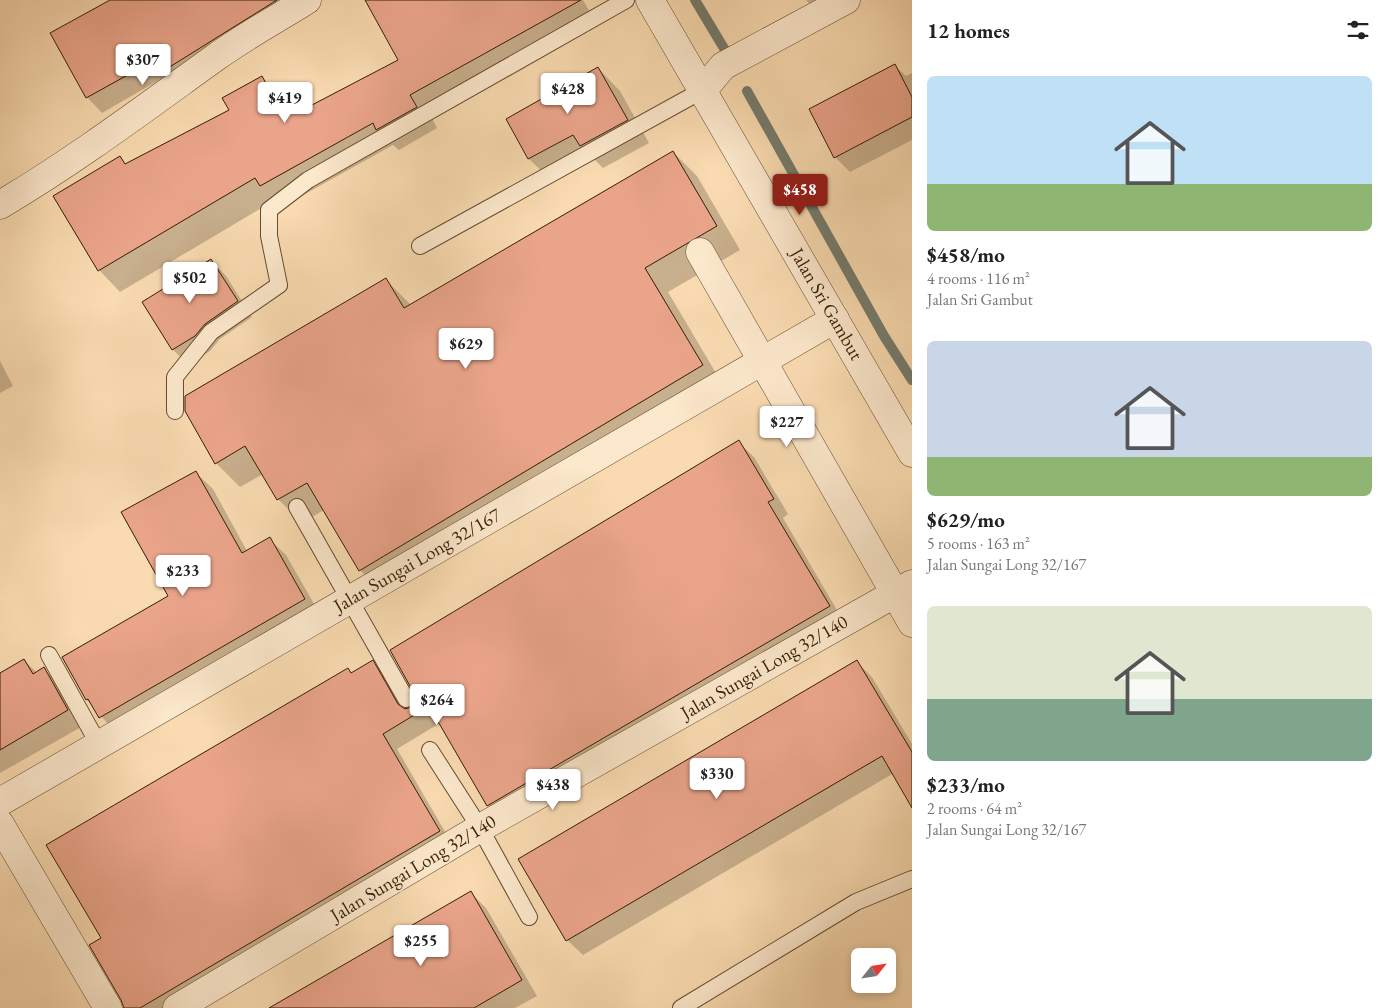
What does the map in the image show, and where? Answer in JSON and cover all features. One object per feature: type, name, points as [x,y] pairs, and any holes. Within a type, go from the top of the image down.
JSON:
[{"type":"street","points":[[0,205],[57,172],[218,56],[307,0]]},
{"type":"street","name":"Jalan Sri Gambut","points":[[650,0],[912,453]]},
{"type":"street","points":[[703,90],[723,66],[846,0]]},
{"type":"street","points":[[700,252],[761,362],[904,589],[912,624]]},
{"type":"street","name":"Jalan Sungai Long 32/167","points":[[0,802],[835,319]]},
{"type":"street","name":"Jalan Sungai Long 32/140","points":[[177,1008],[480,828],[904,589]]},
{"type":"street","points":[[0,824],[108,1008]]},
{"type":"lane","points":[[175,411],[175,377],[211,332],[279,285],[269,236],[269,210],[308,180],[626,0]]},
{"type":"lane","points":[[420,246],[703,90]]},
{"type":"lane","points":[[297,507],[351,599],[406,699]]},
{"type":"lane","points":[[49,655],[99,745]]},
{"type":"lane","points":[[430,750],[480,828],[529,917]]},
{"type":"lane","points":[[681,1008],[856,902],[912,880]]},
{"type":"building","points":[[110,0],[277,0],[160,73],[153,61],[86,98],[50,33]]},
{"type":"building","points":[[365,0],[581,0],[410,95],[417,107],[376,130],[373,123],[260,186],[255,178],[98,271],[53,196],[120,156],[125,164],[229,110],[222,98],[262,76],[279,107],[303,94],[310,106],[398,60]]},
{"type":"building","points":[[895,64],[912,97],[912,117],[834,158],[809,109]]},
{"type":"building","points":[[598,67],[628,120],[580,146],[573,135],[528,159],[506,119]]},
{"type":"building","points":[[673,151],[717,226],[645,268],[703,365],[359,571],[307,483],[277,500],[245,446],[215,464],[185,411],[185,396],[386,278],[404,308]]},
{"type":"building","points":[[211,259],[238,301],[205,324],[195,336],[172,350],[142,302]]},
{"type":"building","points":[[739,440],[774,499],[768,502],[830,606],[487,806],[429,706],[383,734],[440,831],[140,1008],[124,1008],[89,945],[101,938],[46,845],[348,668],[351,673],[373,660],[398,704],[405,709],[411,707],[416,700],[415,695],[390,650]]},
{"type":"building","points":[[196,471],[242,553],[270,537],[305,599],[99,718],[88,699],[86,700],[62,657],[168,596],[121,512]]},
{"type":"building","points":[[24,659],[33,674],[44,667],[68,710],[0,750],[0,673]]},
{"type":"building","points":[[857,660],[912,752],[912,808],[882,756],[566,941],[518,859]]},
{"type":"building","points":[[471,891],[522,980],[474,1008],[269,1008]]},
{"type":"waterway","points":[[695,0],[725,50]]},
{"type":"waterway","points":[[747,91],[884,336],[912,380]]}]
